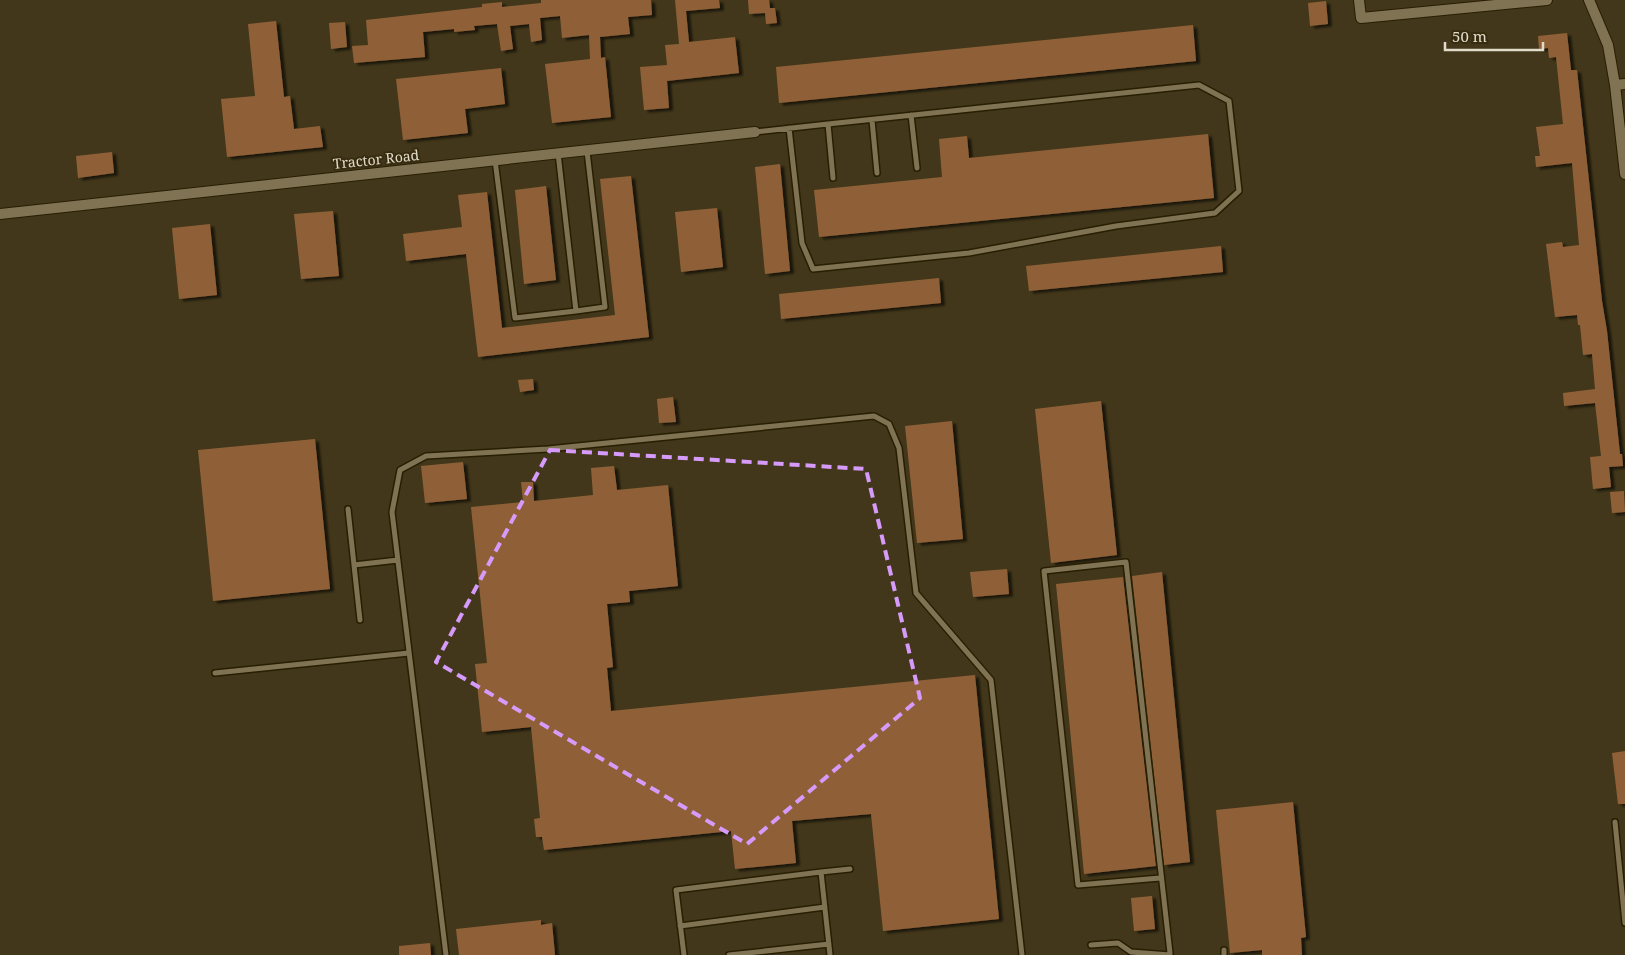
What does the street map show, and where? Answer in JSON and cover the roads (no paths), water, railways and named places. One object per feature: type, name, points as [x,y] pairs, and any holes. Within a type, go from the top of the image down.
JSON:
[{"type":"street","points":[[1359,0],[1361,18],[1546,0]]},
{"type":"street","points":[[1589,0],[1608,45],[1620,85],[1625,174]]},
{"type":"street","name":"Tractor Road","points":[[0,214],[755,132]]},
{"type":"lane","points":[[755,132],[789,128],[828,124],[872,120],[911,115],[1199,85],[1229,101],[1239,191],[1215,213],[1116,226],[969,253],[813,269],[802,243],[789,128]]},
{"type":"lane","points":[[911,115],[917,168]]},
{"type":"lane","points":[[872,120],[877,172]]},
{"type":"lane","points":[[828,124],[833,178]]},
{"type":"lane","points":[[495,160],[515,318],[606,307],[587,150]]},
{"type":"lane","points":[[558,153],[576,311]]},
{"type":"lane","points":[[446,955],[392,512],[400,470],[426,456],[548,449],[874,416],[889,424],[899,448],[916,593],[991,680],[1022,955]]},
{"type":"lane","points":[[348,508],[360,620]]},
{"type":"lane","points":[[354,565],[398,560]]},
{"type":"lane","points":[[1091,945],[1118,943],[1130,952],[1153,955],[1170,954],[1126,562],[1044,571],[1078,886],[1160,878]]},
{"type":"lane","points":[[214,673],[409,653]]},
{"type":"lane","points":[[1615,822],[1625,922]]},
{"type":"lane","points":[[684,955],[676,890],[850,869]]},
{"type":"lane","points":[[821,872],[830,955]]},
{"type":"lane","points":[[680,926],[825,907]]},
{"type":"lane","points":[[729,955],[829,944]]}]
